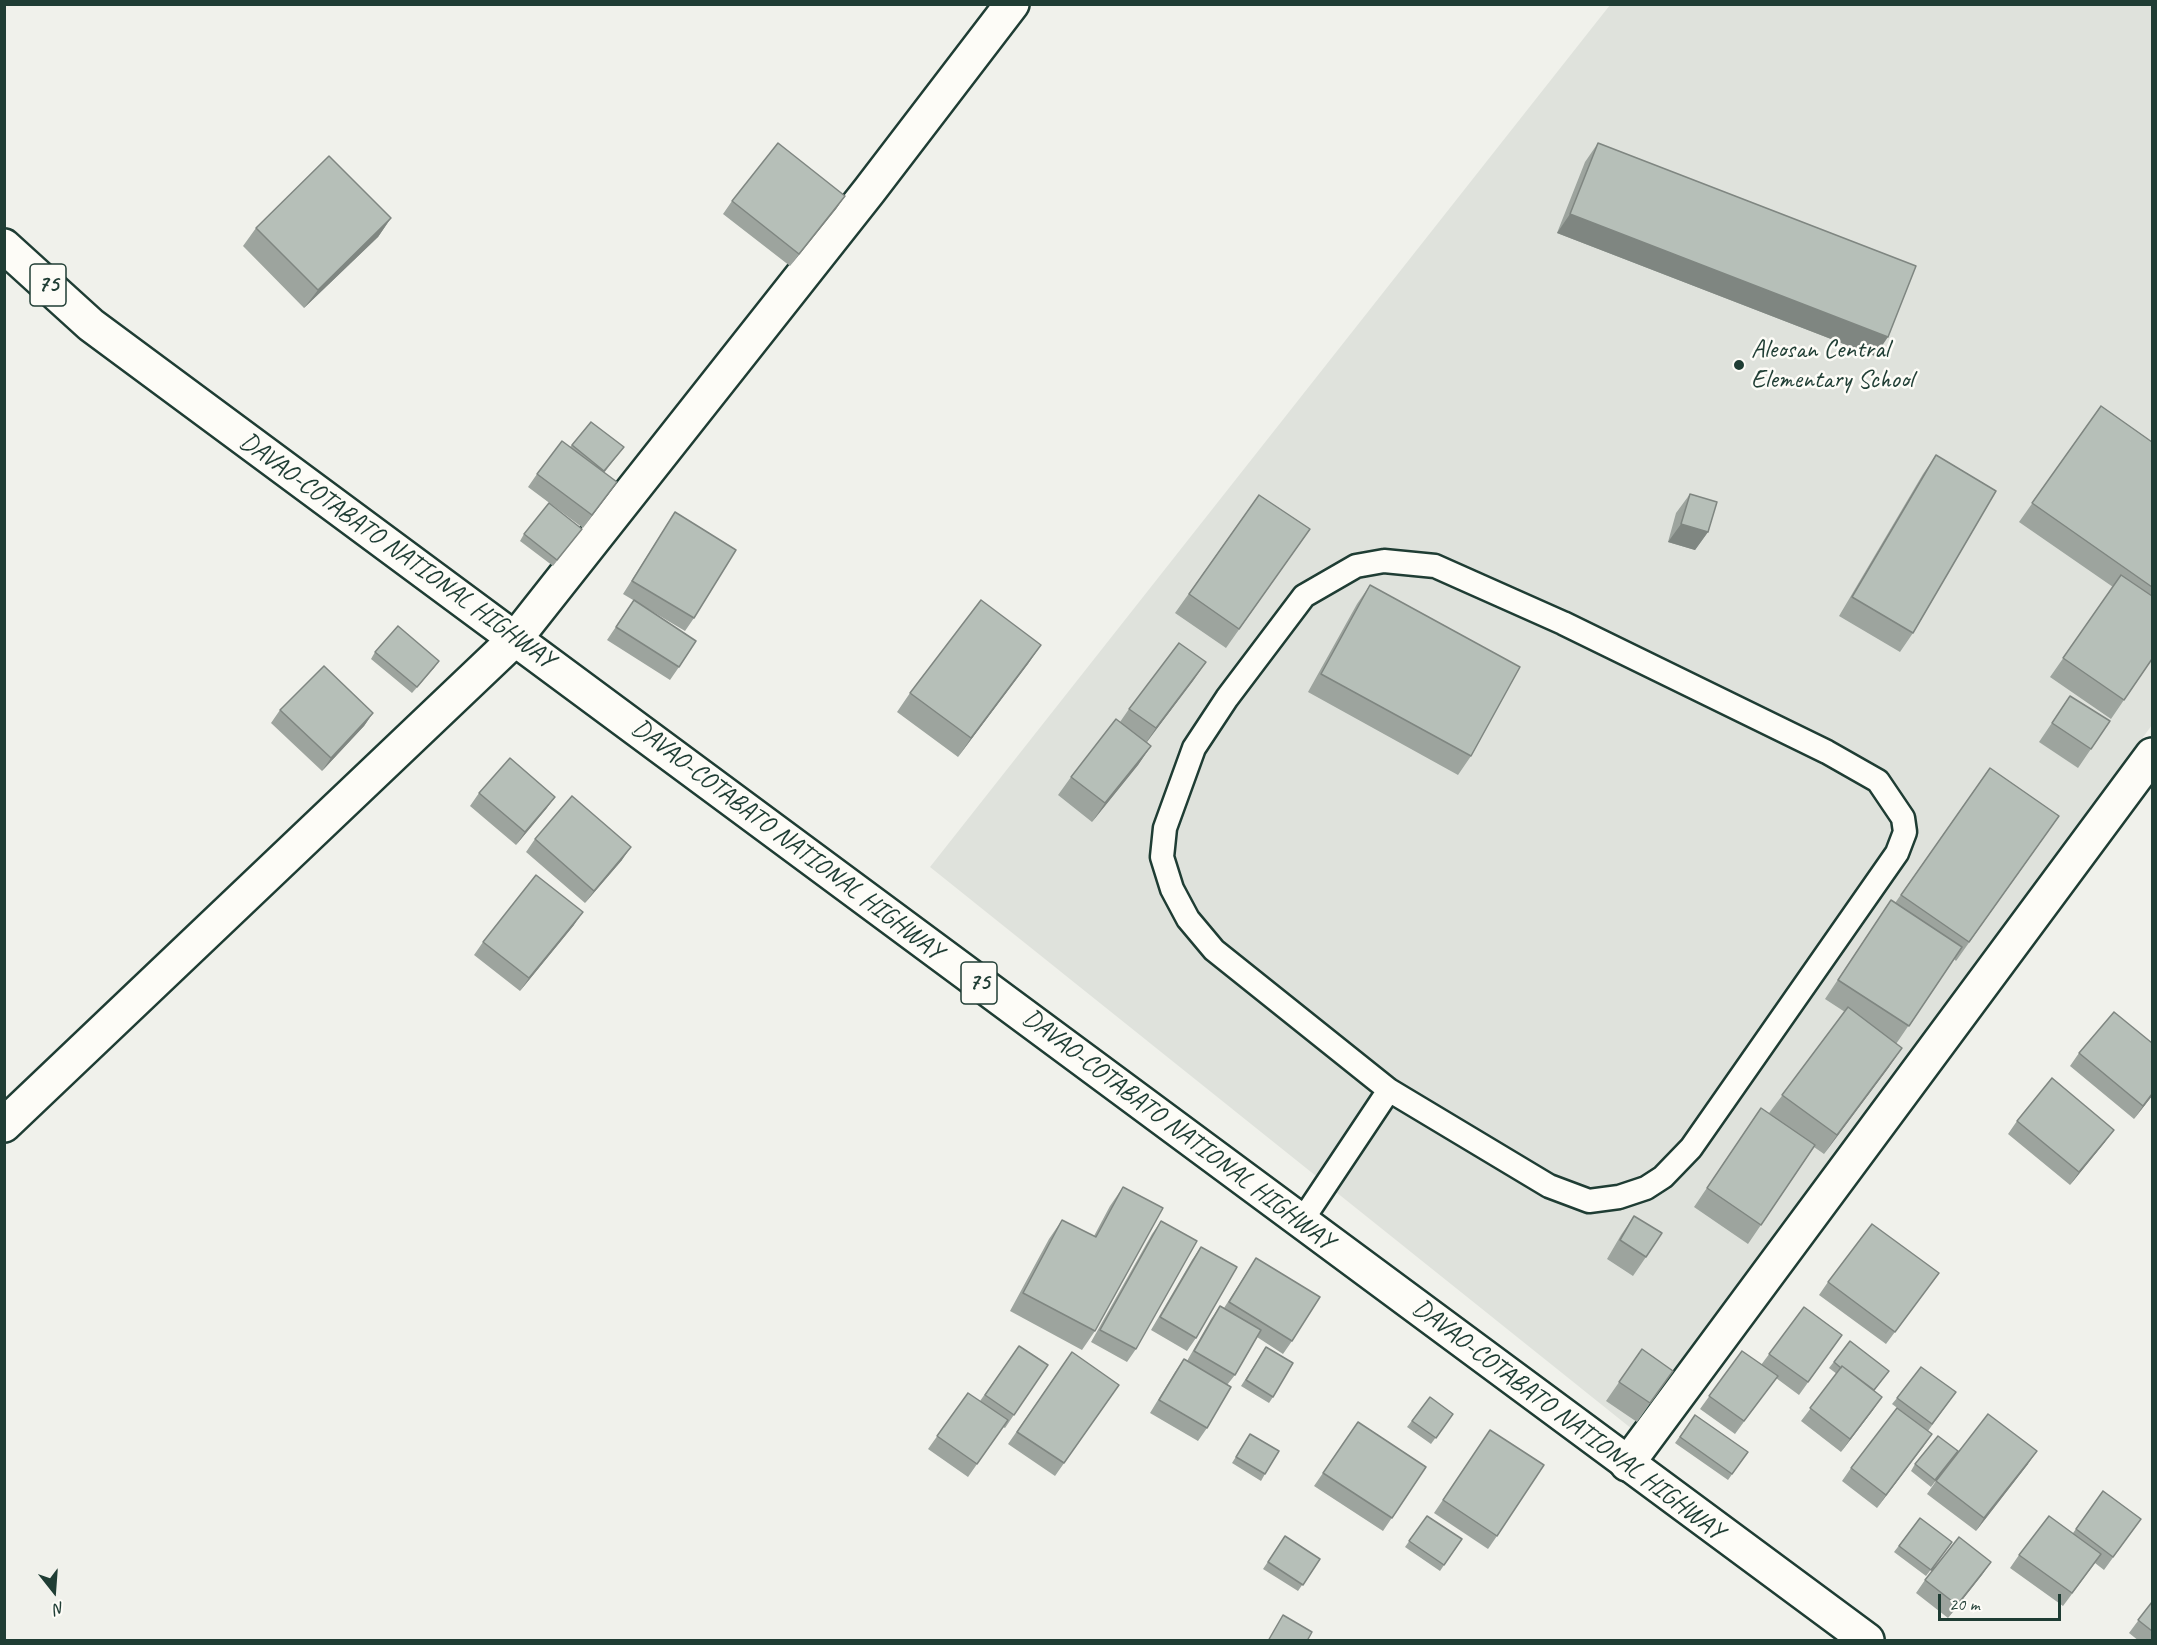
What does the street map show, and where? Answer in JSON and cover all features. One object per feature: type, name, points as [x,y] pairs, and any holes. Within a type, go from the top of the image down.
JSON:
[{"type":"main road","points":[[4,1125],[515,639],[869,191],[1012,4]]},
{"type":"main road","name":"DAVAO-COTABATO NATIONAL HIGHWAY","points":[[4,246],[91,325],[1867,1641]]},
{"type":"main road","points":[[1627,1464],[2152,755]]},
{"type":"lane","points":[[1384,561],[1435,566],[1563,623],[1827,752],[1878,781],[1903,818],[1905,832],[1897,853],[1691,1148],[1663,1178],[1646,1188],[1619,1197],[1589,1201],[1549,1186],[1389,1090],[1214,950],[1188,919],[1172,889],[1162,857],[1165,828],[1194,748],[1227,698],[1304,596],[1334,576],[1356,566],[1384,561]]},
{"type":"lane","points":[[1301,1222],[1389,1090]]},
{"type":"shaded area","name":"Aleosan Central Elementary School","points":[[1610,5],[2152,5],[2152,725],[1632,1429],[930,867]]},
{"type":"building","points":[[778,143],[845,196],[799,254],[732,201]]},
{"type":"building","points":[[1598,143],[1916,266],[1888,337],[1570,214]]},
{"type":"building","points":[[329,156],[391,218],[318,290],[256,228]]},
{"type":"building","points":[[2101,406],[2152,442],[2152,587],[2032,503]]},
{"type":"building","points":[[591,422],[624,447],[604,471],[572,445]]},
{"type":"building","points":[[562,441],[617,482],[592,515],[537,474]]},
{"type":"building","points":[[1936,455],[1996,491],[1913,633],[1852,597]]},
{"type":"building","points":[[1690,494],[1717,502],[1708,532],[1681,524]]},
{"type":"building","points":[[1259,495],[1310,529],[1239,629],[1189,594]]},
{"type":"building","points":[[549,503],[582,529],[557,560],[524,534]]},
{"type":"building","points":[[675,512],[736,550],[694,618],[632,581]]},
{"type":"building","points":[[2121,575],[2152,596],[2152,659],[2124,700],[2063,658]]},
{"type":"building","points":[[1370,585],[1520,667],[1471,756],[1321,674]]},
{"type":"building","points":[[634,600],[696,641],[679,667],[616,627]]},
{"type":"building","points":[[981,600],[1041,645],[971,738],[910,693]]},
{"type":"building","points":[[398,626],[439,661],[417,687],[375,652]]},
{"type":"building","points":[[1179,643],[1206,662],[1156,728],[1129,709]]},
{"type":"building","points":[[324,666],[373,713],[331,758],[280,710]]},
{"type":"building","points":[[2070,696],[2110,721],[2091,749],[2052,723]]},
{"type":"building","points":[[1116,719],[1151,746],[1105,803],[1071,777]]},
{"type":"building","points":[[510,758],[555,797],[525,832],[479,793]]},
{"type":"building","points":[[1990,768],[2059,816],[1969,942],[1901,895]]},
{"type":"building","points":[[572,796],[631,847],[594,891],[535,839]]},
{"type":"building","points":[[536,875],[583,912],[529,978],[483,942]]},
{"type":"building","points":[[1891,900],[1962,947],[1909,1026],[1838,980]]},
{"type":"building","points":[[1848,1007],[1902,1048],[1837,1135],[1782,1095]]},
{"type":"building","points":[[2114,1012],[2152,1043],[2152,1094],[2143,1106],[2079,1053]]},
{"type":"building","points":[[2052,1078],[2114,1130],[2079,1172],[2017,1121]]},
{"type":"building","points":[[1761,1108],[1815,1145],[1761,1225],[1707,1188]]},
{"type":"building","points":[[1123,1187],[1163,1208],[1095,1331],[1023,1293],[1062,1220],[1096,1237]]},
{"type":"building","points":[[1634,1216],[1662,1233],[1646,1257],[1620,1240]]},
{"type":"building","points":[[1161,1221],[1197,1241],[1136,1349],[1100,1330]]},
{"type":"building","points":[[1872,1224],[1939,1273],[1895,1332],[1828,1282]]},
{"type":"building","points":[[1201,1247],[1237,1267],[1196,1338],[1160,1317]]},
{"type":"building","points":[[1256,1258],[1320,1297],[1292,1341],[1229,1302]]},
{"type":"building","points":[[1220,1306],[1261,1330],[1235,1375],[1194,1351]]},
{"type":"building","points":[[1804,1307],[1842,1335],[1808,1382],[1769,1354]]},
{"type":"building","points":[[1850,1341],[1889,1371],[1874,1390],[1834,1362]]},
{"type":"building","points":[[1019,1346],[1048,1365],[1014,1415],[985,1395]]},
{"type":"building","points":[[1266,1347],[1293,1363],[1273,1397],[1246,1380]]},
{"type":"building","points":[[1642,1349],[1673,1371],[1650,1403],[1619,1382]]},
{"type":"building","points":[[1742,1351],[1778,1376],[1744,1421],[1709,1396]]},
{"type":"building","points":[[1072,1352],[1119,1385],[1064,1463],[1017,1432]]},
{"type":"building","points":[[1184,1359],[1231,1387],[1207,1428],[1159,1400]]},
{"type":"building","points":[[1842,1366],[1882,1397],[1850,1439],[1810,1408]]},
{"type":"building","points":[[1921,1367],[1956,1392],[1932,1424],[1897,1398]]},
{"type":"building","points":[[968,1393],[1008,1420],[977,1464],[937,1436]]},
{"type":"building","points":[[1430,1397],[1453,1414],[1436,1438],[1412,1421]]},
{"type":"building","points":[[1897,1408],[1932,1434],[1886,1495],[1851,1468]]},
{"type":"building","points":[[1988,1414],[2037,1451],[1984,1518],[1936,1481]]},
{"type":"building","points":[[1695,1415],[1748,1452],[1732,1474],[1680,1437]]},
{"type":"building","points":[[1358,1422],[1426,1467],[1392,1518],[1323,1473]]},
{"type":"building","points":[[1490,1430],[1544,1465],[1497,1536],[1443,1500]]},
{"type":"building","points":[[1250,1434],[1279,1451],[1265,1474],[1236,1457]]},
{"type":"building","points":[[1938,1436],[1958,1451],[1935,1480],[1915,1464]]},
{"type":"building","points":[[2103,1491],[2141,1519],[2113,1557],[2076,1529]]},
{"type":"building","points":[[1427,1516],[1462,1539],[1444,1565],[1409,1541]]},
{"type":"building","points":[[2049,1516],[2101,1554],[2072,1593],[2019,1555]]},
{"type":"building","points":[[1920,1518],[1952,1542],[1931,1570],[1899,1546]]},
{"type":"building","points":[[1285,1536],[1320,1559],[1303,1585],[1268,1562]]},
{"type":"building","points":[[1959,1537],[1991,1562],[1957,1605],[1925,1580]]},
{"type":"building","points":[[2152,1602],[2152,1631],[2138,1620]]},
{"type":"building","points":[[1283,1615],[1312,1632],[1307,1641],[1268,1641]]},
{"type":"place","name":"Aleosan Central Elementary School","points":[[1739,365]]}]
